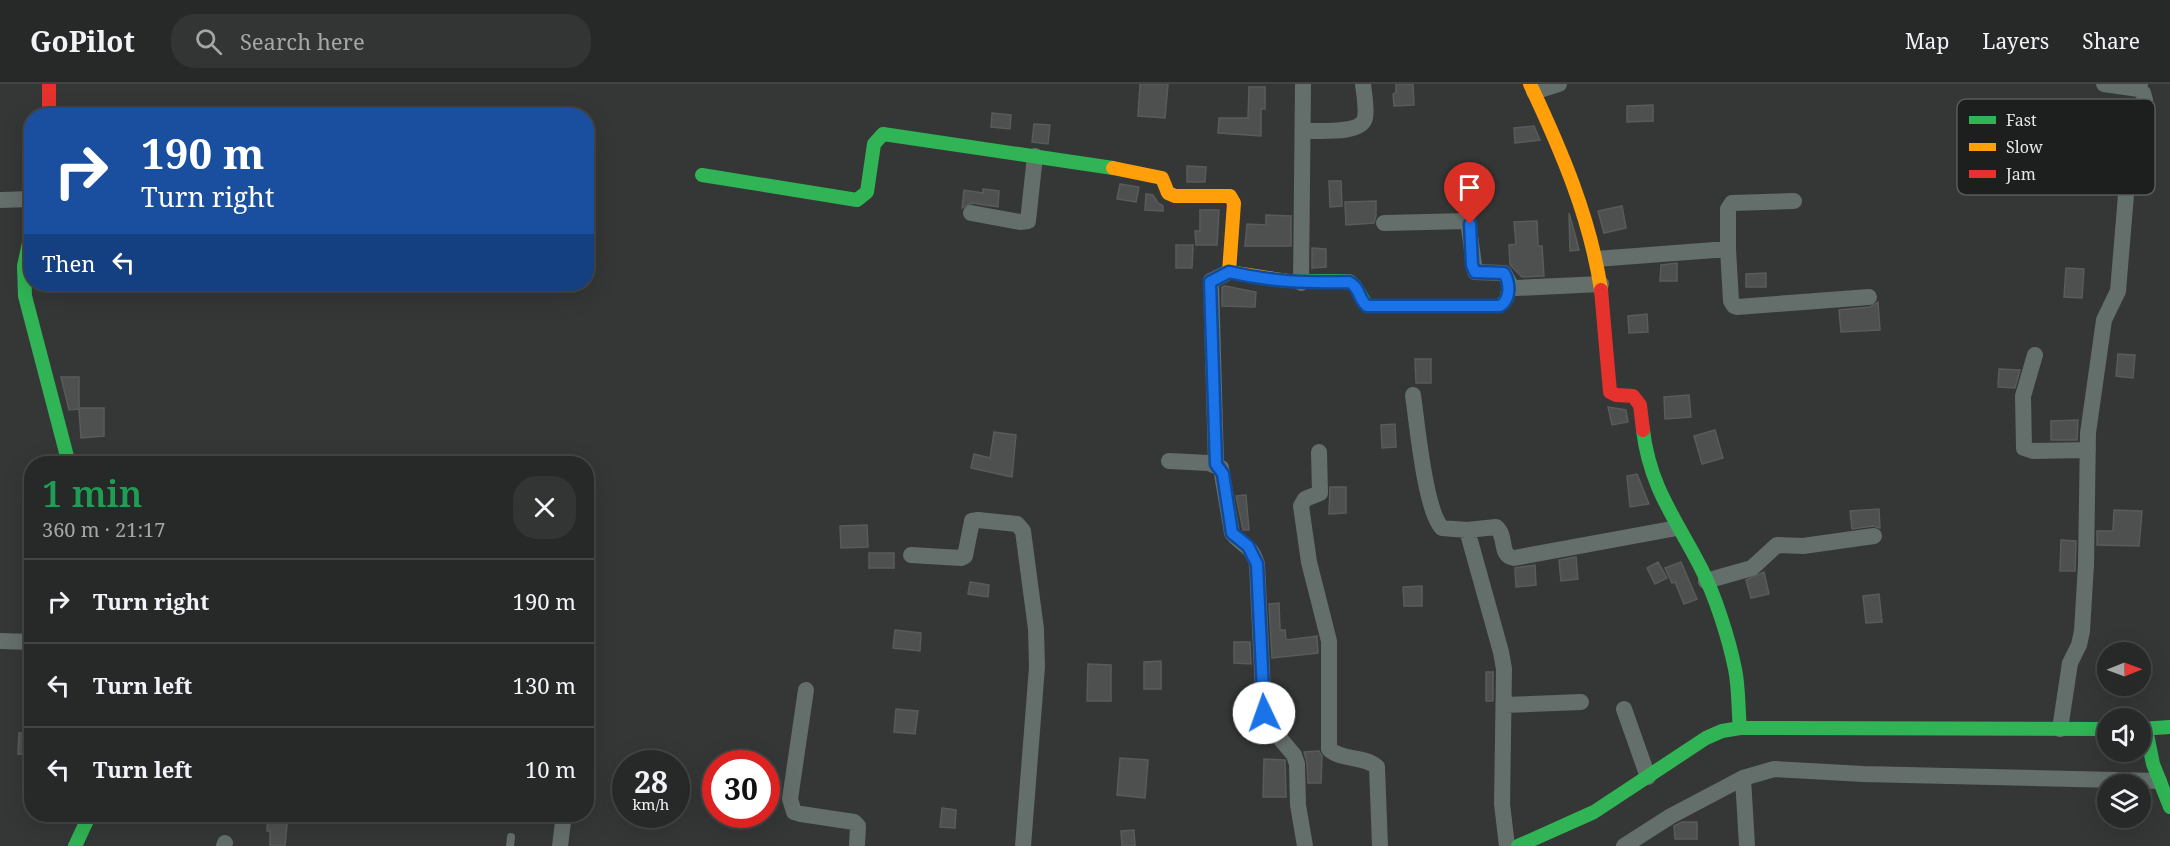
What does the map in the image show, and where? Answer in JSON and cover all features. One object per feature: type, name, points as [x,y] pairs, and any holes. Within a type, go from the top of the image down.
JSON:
[{"type":"street","points":[[49,84],[49,108]]},
{"type":"street","points":[[1301,283],[1304,84]]},
{"type":"street","points":[[1303,131],[1356,129],[1363,124],[1366,115],[1363,84]]},
{"type":"street","points":[[1559,84],[1532,88],[1568,170],[1596,259],[1601,284],[1610,392],[1616,396],[1634,396],[1640,405],[1646,456],[1666,508],[1706,581],[1726,636],[1735,670],[1740,728]]},
{"type":"street","points":[[2104,84],[2139,86]]},
{"type":"street","points":[[702,175],[857,200],[867,192],[874,144],[883,134],[891,134],[1162,178],[1168,193],[1175,196],[1230,196],[1234,203],[1229,272]]},
{"type":"street","points":[[971,213],[1020,222],[1028,221],[1035,156]]},
{"type":"street","points":[[2060,729],[2070,663],[2079,645],[2082,631],[2086,565],[2088,450],[2104,320],[2118,291],[2126,195]]},
{"type":"street","points":[[0,200],[24,199]]},
{"type":"street","points":[[1794,201],[1732,203],[1728,209],[1731,301],[1734,306],[1779,305],[1869,297]]},
{"type":"street","points":[[1384,224],[1468,221],[1475,272],[1504,273],[1511,286],[1520,288],[1601,284]]},
{"type":"street","points":[[1596,259],[1728,249]]},
{"type":"street","points":[[1305,846],[1298,805],[1297,764],[1288,747],[1274,732],[1264,713],[1257,564],[1248,546],[1232,533],[1223,474],[1216,464],[1210,282],[1229,272],[1268,281],[1353,283],[1361,300],[1367,306],[1490,308],[1504,304],[1509,283]]},
{"type":"street","points":[[25,291],[67,456]]},
{"type":"street","points":[[2035,355],[2023,396],[2024,448],[2033,451],[2088,450]]},
{"type":"street","points":[[1413,395],[1424,469],[1436,519],[1442,528],[1467,530],[1496,527],[1503,536],[1504,552],[1508,557],[1514,558],[1677,528]]},
{"type":"street","points":[[1319,453],[1320,493],[1305,500],[1301,506],[1309,562],[1329,641],[1329,749],[1337,754],[1369,762],[1377,767],[1380,846]]},
{"type":"street","points":[[1169,461],[1216,464]]},
{"type":"street","points":[[911,555],[961,558],[965,556],[972,521],[1017,524],[1023,531],[1036,629],[1037,667],[1023,846]]},
{"type":"street","points":[[1467,530],[1499,638],[1504,669],[1502,804],[1507,846]]},
{"type":"street","points":[[1706,581],[1752,568],[1777,545],[1803,546],[1874,536]]},
{"type":"street","points":[[0,641],[24,642]]},
{"type":"street","points":[[806,690],[790,799],[791,806],[794,812],[801,814],[854,822],[858,826],[857,846]]},
{"type":"street","points":[[1504,705],[1581,702]]},
{"type":"street","points":[[1624,709],[1648,777]]},
{"type":"street","points":[[2151,728],[2170,726]]},
{"type":"street","points":[[1518,846],[1575,822],[1706,738],[1722,731],[1740,728],[2097,729]]},
{"type":"street","points":[[2151,751],[2153,764],[2170,807]]},
{"type":"street","points":[[1624,846],[1671,816],[1743,778],[1774,768],[1863,774],[2159,781]]},
{"type":"street","points":[[1743,778],[1747,846]]},
{"type":"street","points":[[75,846],[86,822]]},
{"type":"street","points":[[560,846],[563,822]]},
{"type":"building","points":[[1140,84],[1168,84],[1165,118],[1138,116]]},
{"type":"building","points":[[1396,84],[1413,84],[1414,105],[1394,106],[1393,94],[1396,93]]},
{"type":"building","points":[[1249,87],[1265,87],[1265,109],[1261,109],[1261,136],[1218,133],[1219,118],[1248,118]]},
{"type":"building","points":[[1653,105],[1653,121],[1627,122],[1627,106]]},
{"type":"building","points":[[992,113],[1011,115],[1010,129],[991,127]]},
{"type":"building","points":[[1034,124],[1050,125],[1048,144],[1032,142]]},
{"type":"building","points":[[1534,126],[1540,140],[1515,143],[1514,128]]},
{"type":"building","points":[[1187,166],[1206,167],[1205,182],[1187,182]]},
{"type":"building","points":[[1478,167],[1479,185],[1458,186],[1457,169]]},
{"type":"building","points":[[1329,181],[1341,181],[1342,206],[1330,207]]},
{"type":"building","points":[[1120,184],[1139,187],[1136,202],[1117,199]]},
{"type":"building","points":[[983,189],[999,191],[998,207],[972,203],[962,208],[964,190],[983,193]]},
{"type":"building","points":[[1146,194],[1153,195],[1163,206],[1163,211],[1145,210]]},
{"type":"building","points":[[1376,201],[1374,223],[1346,225],[1345,202]]},
{"type":"building","points":[[1622,206],[1626,228],[1604,233],[1598,211]]},
{"type":"building","points":[[1200,210],[1219,210],[1217,245],[1196,245],[1195,231],[1200,231]]},
{"type":"building","points":[[1569,213],[1576,238],[1579,250],[1570,251]]},
{"type":"building","points":[[1266,215],[1291,216],[1291,246],[1245,246],[1247,224],[1266,225]]},
{"type":"building","points":[[1537,221],[1538,246],[1542,246],[1544,276],[1522,277],[1510,265],[1509,245],[1516,244],[1514,222]]},
{"type":"building","points":[[1176,245],[1193,245],[1192,268],[1176,268]]},
{"type":"building","points":[[1312,248],[1326,249],[1326,267],[1312,268]]},
{"type":"building","points":[[1677,263],[1677,281],[1660,281],[1661,265]]},
{"type":"building","points":[[2066,268],[2084,269],[2082,298],[2064,297]]},
{"type":"building","points":[[1766,273],[1766,287],[1746,287],[1746,274]]},
{"type":"building","points":[[1222,287],[1256,292],[1255,307],[1222,306]]},
{"type":"building","points":[[1878,302],[1880,330],[1841,332],[1839,310],[1870,307]]},
{"type":"building","points":[[1647,314],[1648,332],[1629,333],[1628,316]]},
{"type":"building","points":[[2118,354],[2135,355],[2133,378],[2116,376]]},
{"type":"building","points":[[1415,359],[1431,359],[1431,383],[1416,383]]},
{"type":"building","points":[[1999,369],[2020,370],[2015,388],[1998,387]]},
{"type":"building","points":[[61,377],[79,377],[79,408],[104,408],[104,436],[81,438],[79,409],[69,410]]},
{"type":"building","points":[[1689,395],[1691,417],[1665,419],[1664,397]]},
{"type":"building","points":[[1608,407],[1626,410],[1628,422],[1612,425]]},
{"type":"building","points":[[2078,420],[2077,440],[2051,440],[2051,421]]},
{"type":"building","points":[[1395,424],[1396,447],[1382,448],[1381,425]]},
{"type":"building","points":[[1715,430],[1723,458],[1702,464],[1694,436]]},
{"type":"building","points":[[994,432],[1016,435],[1012,477],[971,468],[974,454],[990,458]]},
{"type":"building","points":[[1637,474],[1649,504],[1630,507],[1627,476]]},
{"type":"building","points":[[1330,487],[1346,487],[1346,513],[1329,514]]},
{"type":"building","points":[[1246,495],[1249,530],[1243,530],[1236,496]]},
{"type":"building","points":[[1879,509],[1880,528],[1873,526],[1852,529],[1850,511]]},
{"type":"building","points":[[2114,510],[2142,511],[2139,546],[2097,545],[2097,531],[2113,531]]},
{"type":"building","points":[[867,525],[868,547],[841,548],[840,526]]},
{"type":"building","points":[[2061,540],[2076,541],[2075,571],[2060,571]]},
{"type":"building","points":[[869,553],[894,553],[894,568],[869,568]]},
{"type":"building","points":[[1576,557],[1578,579],[1561,581],[1559,560]]},
{"type":"building","points":[[1658,562],[1667,578],[1655,584],[1647,568]]},
{"type":"building","points":[[1681,562],[1697,599],[1684,604],[1675,582],[1672,583],[1665,568]]},
{"type":"building","points":[[1535,565],[1536,585],[1516,587],[1515,568]]},
{"type":"building","points":[[1764,572],[1769,594],[1751,598],[1746,580]]},
{"type":"building","points":[[970,582],[989,585],[988,597],[968,594]]},
{"type":"building","points":[[1422,586],[1422,606],[1404,606],[1403,587]]},
{"type":"building","points":[[1879,594],[1882,622],[1866,623],[1863,596]]},
{"type":"building","points":[[1279,603],[1280,630],[1285,630],[1286,640],[1317,636],[1318,653],[1272,658],[1269,604]]},
{"type":"building","points":[[895,630],[921,633],[920,651],[893,648]]},
{"type":"building","points":[[1234,642],[1250,642],[1251,664],[1234,663]]},
{"type":"building","points":[[1161,661],[1161,689],[1144,689],[1144,662]]},
{"type":"building","points":[[1088,664],[1111,665],[1111,701],[1087,701]]},
{"type":"building","points":[[1486,672],[1493,672],[1493,701],[1486,701]]},
{"type":"building","points":[[896,709],[918,711],[915,734],[894,732]]},
{"type":"building","points":[[19,733],[24,733],[24,754],[18,754]]},
{"type":"building","points":[[1319,751],[1322,756],[1321,783],[1308,783],[1304,752]]},
{"type":"building","points":[[1120,758],[1148,760],[1145,798],[1117,795]]},
{"type":"building","points":[[1264,759],[1285,760],[1286,797],[1263,797]]},
{"type":"building","points":[[942,808],[956,810],[955,828],[940,827]]},
{"type":"building","points":[[268,822],[287,822],[285,846],[270,846],[270,831],[267,831]]},
{"type":"building","points":[[1682,822],[1697,822],[1697,839],[1675,839],[1674,826]]},
{"type":"building","points":[[1134,830],[1135,846],[1122,846],[1121,831]]},
{"type":"traffic: fast","points":[[702,175],[857,200],[867,192],[874,144],[883,134],[1113,168]]},
{"type":"traffic: fast","points":[[1288,281],[1349,281],[1355,286],[1367,306],[1500,306],[1507,298],[1509,283]]},
{"type":"traffic: fast","points":[[25,291],[67,456]]},
{"type":"traffic: fast","points":[[1643,430],[1646,451],[1658,486],[1706,579],[1721,617],[1736,676],[1740,728]]},
{"type":"traffic: fast","points":[[2151,728],[2170,727]]},
{"type":"traffic: fast","points":[[1518,846],[1594,812],[1706,738],[1722,731],[1740,728],[2097,729]]},
{"type":"traffic: fast","points":[[2151,754],[2170,807]]},
{"type":"traffic: fast","points":[[75,846],[86,822]]},
{"type":"traffic: slow","points":[[1530,84],[1553,134],[1582,210],[1601,290]]},
{"type":"traffic: slow","points":[[1113,168],[1162,178],[1168,193],[1175,196],[1230,196],[1234,203],[1229,272],[1288,281]]},
{"type":"traffic: jam","points":[[49,84],[49,108]]},
{"type":"traffic: jam","points":[[1601,290],[1610,392],[1616,395],[1633,396],[1640,405],[1643,430]]},
{"type":"route","points":[[1264,713],[1257,564],[1248,546],[1235,537],[1229,527],[1223,474],[1221,468],[1216,464],[1218,464],[1210,282],[1229,272],[1268,281],[1349,282],[1353,283],[1359,291],[1361,300],[1367,306],[1490,308],[1500,306],[1507,298],[1509,283],[1504,273],[1475,272],[1472,265],[1470,224]]}]
